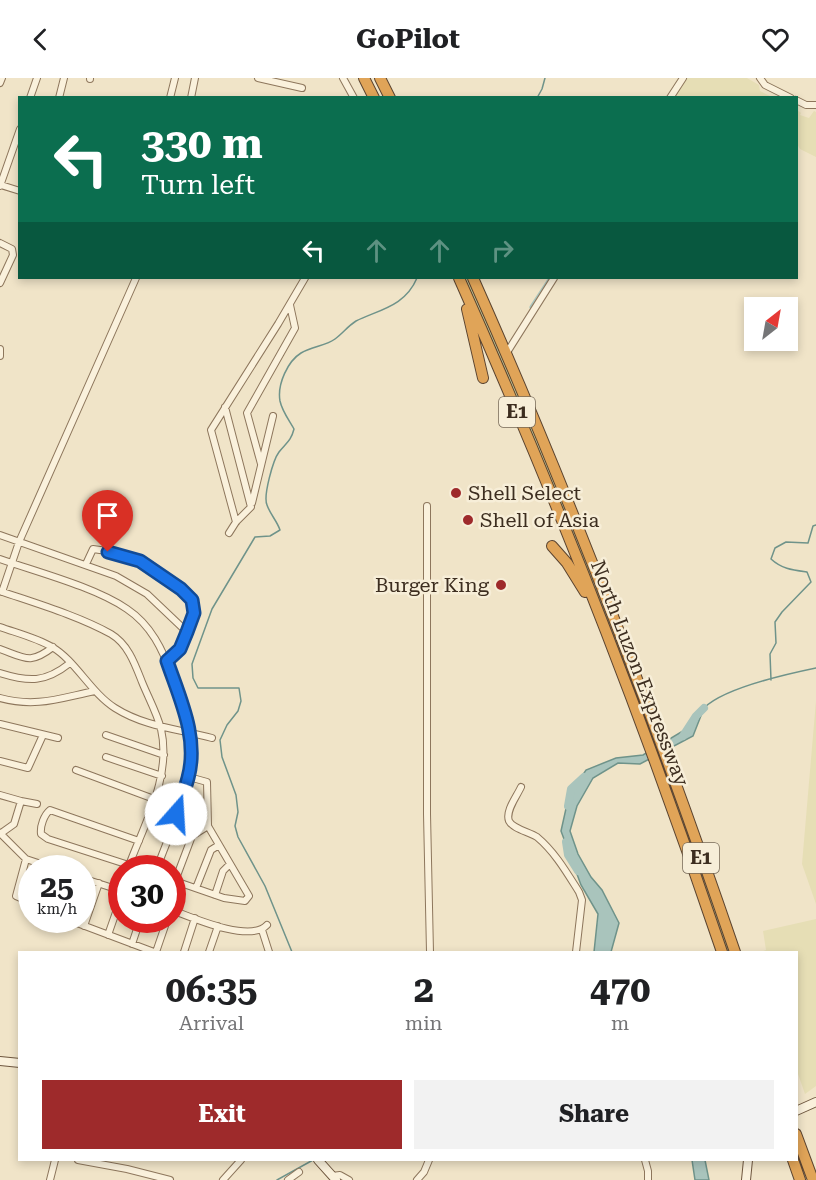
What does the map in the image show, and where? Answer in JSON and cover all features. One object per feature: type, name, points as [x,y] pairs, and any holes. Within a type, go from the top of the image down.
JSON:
[{"type":"highway","points":[[364,78],[373,96]]},
{"type":"highway","points":[[380,78],[389,96]]},
{"type":"highway","points":[[458,279],[483,378]]},
{"type":"highway","name":"North Luzon Expressway","points":[[458,279],[573,547],[657,768],[722,951]]},
{"type":"highway","name":"North Luzon Expressway","points":[[473,279],[584,539],[657,732],[735,951]]},
{"type":"highway","points":[[552,546],[567,563],[588,597],[621,673]]},
{"type":"highway","points":[[798,1139],[813,1180]]},
{"type":"highway","points":[[793,1161],[800,1180]]},
{"type":"street","points":[[0,83],[2,78]]},
{"type":"street","points":[[31,96],[37,78]]},
{"type":"street","points":[[60,96],[64,78]]},
{"type":"street","points":[[170,96],[175,78]]},
{"type":"street","points":[[191,96],[195,78]]},
{"type":"street","points":[[258,78],[302,88]]},
{"type":"street","points":[[343,78],[353,96]]},
{"type":"street","points":[[671,96],[683,78]]},
{"type":"street","points":[[760,78],[765,85],[787,96]]},
{"type":"street","points":[[798,101],[809,106],[816,105]]},
{"type":"street","points":[[18,135],[0,186],[18,190]]},
{"type":"street","points":[[0,243],[13,251],[0,283]]},
{"type":"street","points":[[134,855],[162,776],[165,755],[161,728],[135,664],[126,647],[119,640],[90,624],[1,591],[19,542],[136,279]]},
{"type":"street","points":[[236,522],[212,430],[304,279]]},
{"type":"street","points":[[506,354],[553,279]]},
{"type":"street","points":[[261,464],[247,413],[295,328],[290,304]]},
{"type":"street","points":[[0,350],[0,356]]},
{"type":"street","points":[[225,407],[251,507]]},
{"type":"street","points":[[229,533],[251,507],[273,416]]},
{"type":"street","points":[[427,506],[427,814],[430,951]]},
{"type":"street","points":[[0,535],[86,564],[136,586],[187,632]]},
{"type":"street","points":[[86,564],[95,549],[130,557],[181,589],[192,600],[194,613],[187,632],[180,649],[167,661]]},
{"type":"street","points":[[0,559],[77,586],[125,607],[135,614],[152,633],[167,661],[190,732],[191,755],[189,777],[162,855]]},
{"type":"street","points":[[0,627],[53,647],[114,708],[161,728],[212,738]]},
{"type":"street","points":[[0,649],[30,660],[41,657],[53,647]]},
{"type":"street","points":[[0,673],[29,680],[45,678],[70,663]]},
{"type":"street","points":[[0,698],[22,704],[38,703],[95,691]]},
{"type":"street","points":[[0,724],[58,738]]},
{"type":"street","points":[[0,761],[28,768],[43,735]]},
{"type":"street","points":[[106,735],[165,755]]},
{"type":"street","points":[[106,757],[162,776]]},
{"type":"street","points":[[76,770],[154,799]]},
{"type":"street","points":[[186,884],[215,895],[245,901],[247,899],[247,890],[208,826],[207,782],[189,777]]},
{"type":"street","points":[[521,787],[508,820],[512,825],[534,835],[551,849],[579,892],[582,900],[576,951]]},
{"type":"street","points":[[0,795],[37,804]]},
{"type":"street","points":[[21,801],[14,824],[0,833],[22,855]]},
{"type":"street","points":[[108,860],[48,839],[41,830],[46,814],[50,810],[139,841]]},
{"type":"street","points":[[184,855],[192,836],[208,826]]},
{"type":"street","points":[[196,888],[211,850],[219,845]]},
{"type":"street","points":[[215,895],[223,871],[230,864]]},
{"type":"street","points":[[96,882],[108,886]]},
{"type":"street","points":[[96,892],[99,883]]},
{"type":"street","points":[[186,915],[218,926],[250,932],[264,928],[269,951]]},
{"type":"street","points":[[183,951],[195,918]]},
{"type":"street","points":[[209,951],[218,926]]},
{"type":"street","points":[[96,930],[152,951]]},
{"type":"street","points":[[132,944],[136,933]]},
{"type":"street","points":[[155,951],[162,933]]},
{"type":"street","points":[[0,1061],[18,1063]]},
{"type":"street","points":[[798,1110],[816,1102]]},
{"type":"street","points":[[50,1180],[55,1161]]},
{"type":"street","points":[[95,1161],[170,1180]]},
{"type":"street","points":[[223,1180],[236,1161]]},
{"type":"street","points":[[320,1161],[334,1178],[339,1175],[348,1180]]},
{"type":"street","points":[[417,1180],[424,1172],[429,1161]]},
{"type":"street","points":[[645,1161],[648,1180]]},
{"type":"street","points":[[746,1180],[748,1161]]},
{"type":"street","points":[[288,1180],[299,1172]]},
{"type":"shaded area","points":[[685,78],[747,78],[759,85],[760,91],[770,96],[674,96]]},
{"type":"shaded area","points":[[798,111],[800,115],[809,118],[814,111],[816,112],[816,157],[798,146]]},
{"type":"shaded area","points":[[816,701],[816,904],[802,864]]},
{"type":"shaded area","points":[[816,919],[816,1086],[805,1094],[798,1074],[798,951],[764,951],[766,950],[763,931]]},
{"type":"green space","points":[[465,279],[470,279],[553,470],[652,731],[648,733],[634,690],[571,529]]},
{"type":"green space","points":[[665,766],[730,951],[726,951],[661,767]]},
{"type":"water","points":[[704,708],[693,736],[640,764],[618,763],[593,778],[577,806],[570,831],[578,854],[591,877],[602,890],[619,923],[611,951],[594,951],[598,914],[581,885],[561,831],[569,795],[586,770],[616,758],[643,755],[693,725]]},
{"type":"water","points":[[692,1161],[705,1161],[709,1180],[695,1180]]},
{"type":"waterway","points":[[538,96],[545,78]]},
{"type":"waterway","points":[[292,951],[265,886],[238,837],[235,826],[238,812],[236,795],[222,757],[220,740],[227,725],[238,711],[241,701],[239,688],[198,688],[193,678],[192,664],[212,609],[255,537],[270,536],[280,530],[267,505],[266,494],[274,462],[294,429],[280,401],[280,387],[288,367],[301,353],[331,341],[356,321],[399,301],[416,279]]},
{"type":"waterway","points":[[532,307],[550,279]]},
{"type":"waterway","points":[[771,680],[770,654],[776,643],[775,622],[811,582],[807,572],[783,567],[771,559],[775,548],[786,542],[808,543],[813,526],[816,525]]},
{"type":"waterway","points":[[704,708],[713,701],[741,688],[816,668]]},
{"type":"waterway","points":[[683,736],[704,708]]},
{"type":"waterway","points":[[568,806],[571,789],[584,777]]},
{"type":"waterway","points":[[566,842],[568,855],[578,871]]},
{"type":"waterway","points":[[277,1180],[311,1161]]},
{"type":"place","name":"Shell Select","points":[[456,493]]},
{"type":"place","name":"Shell of Asia","points":[[468,520]]},
{"type":"place","name":"Burger King","points":[[501,585]]},
{"type":"route","points":[[108,552],[140,561],[181,589],[192,600],[194,613],[187,632],[180,649],[167,661],[192,741],[189,777],[176,814]]}]
